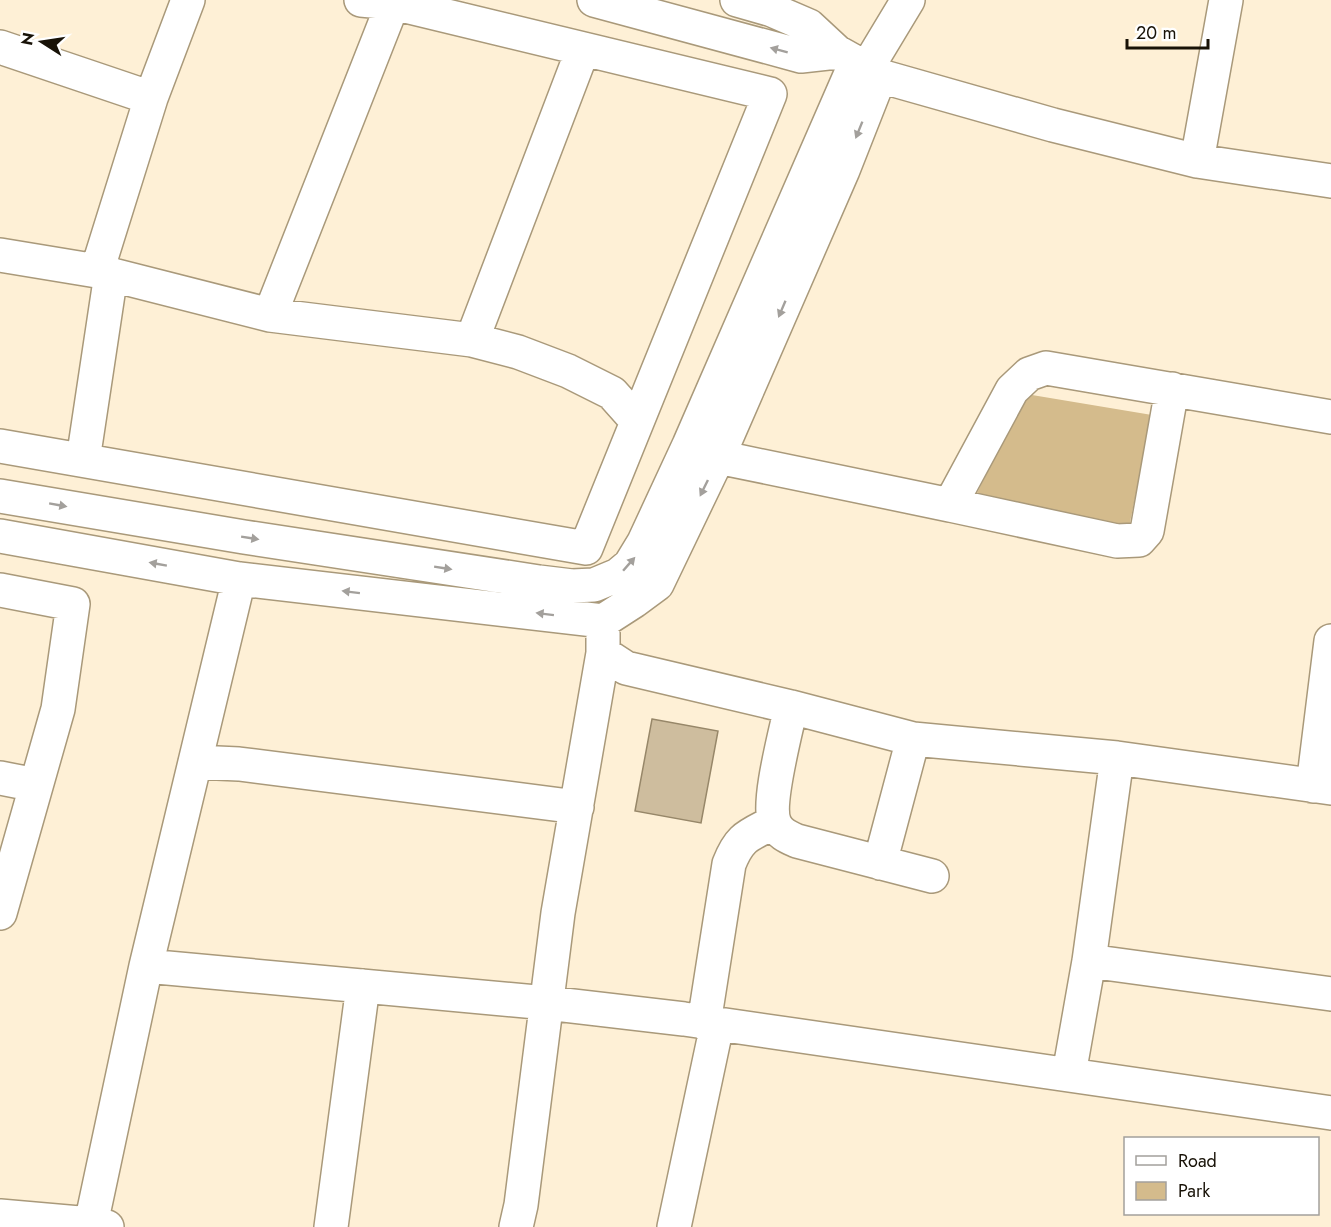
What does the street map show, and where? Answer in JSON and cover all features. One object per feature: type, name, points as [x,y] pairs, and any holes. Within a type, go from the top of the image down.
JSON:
[{"type":"street","points":[[83,460],[104,273],[151,98],[188,0]]},
{"type":"street","points":[[0,446],[586,548],[770,94],[393,3],[361,0]]},
{"type":"street","points":[[594,0],[801,56],[860,64],[1053,125],[1197,161],[1331,181]]},
{"type":"street","points":[[737,0],[772,10],[809,26],[860,64]]},
{"type":"street","points":[[0,496],[244,537],[539,582],[572,586],[594,585],[618,575],[630,565],[644,542],[860,64],[908,0]]},
{"type":"street","points":[[1197,161],[1226,0]]},
{"type":"street","points":[[270,315],[393,3]]},
{"type":"street","points":[[0,47],[151,98]]},
{"type":"street","points":[[472,340],[583,49]]},
{"type":"street","points":[[0,59],[151,98]]},
{"type":"street","points":[[0,536],[239,579],[603,621],[657,584],[718,457],[843,170],[860,64]]},
{"type":"street","points":[[0,255],[104,273],[270,315],[472,340],[518,352],[568,371],[612,393],[637,421]]},
{"type":"street","points":[[950,505],[1012,390],[1029,374],[1046,368],[1331,417]]},
{"type":"street","points":[[718,457],[1117,541],[1139,540],[1147,531],[1172,389]]},
{"type":"street","points":[[0,1216],[99,1225],[146,966],[239,579]]},
{"type":"street","points":[[516,1227],[521,1204],[558,914],[603,653],[603,621],[594,585]]},
{"type":"street","points":[[0,590],[73,604],[58,709],[0,913]]},
{"type":"street","points":[[603,653],[626,668],[913,739],[1117,759],[1322,787],[1331,641]]},
{"type":"street","points":[[791,707],[773,802],[774,822],[781,834],[797,842],[932,876]]},
{"type":"street","points":[[880,863],[913,739]]},
{"type":"street","points":[[1069,1074],[1089,961],[1117,759]]},
{"type":"street","points":[[195,762],[238,764],[577,807]]},
{"type":"street","points":[[0,778],[36,784]]},
{"type":"street","points":[[675,1227],[711,1024],[729,864],[742,839],[774,822]]},
{"type":"street","points":[[1089,961],[1331,994]]},
{"type":"street","points":[[146,966],[547,1004],[711,1024],[1331,1113]]},
{"type":"street","points":[[332,1227],[363,986]]},
{"type":"green space","points":[[1026,394],[1152,415],[1127,537],[976,495]]},
{"type":"building","points":[[652,719],[718,731],[701,823],[635,811]]}]
